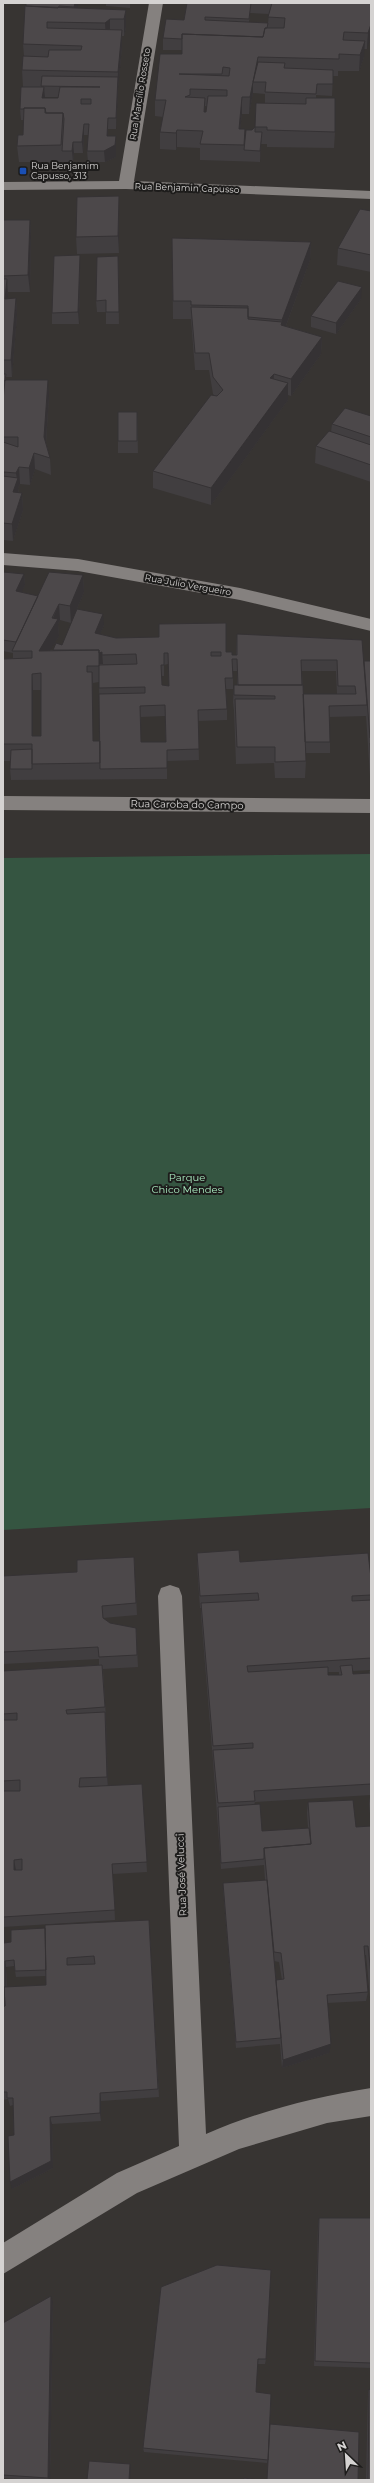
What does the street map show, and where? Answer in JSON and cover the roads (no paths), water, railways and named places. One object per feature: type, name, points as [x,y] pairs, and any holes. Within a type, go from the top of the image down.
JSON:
[{"type":"street","name":"Rua Marcílio Rosseto","points":[[126,185],[156,3]]},
{"type":"street","name":"Rua Benjamin Capusso","points":[[3,186],[126,185],[371,195]]},
{"type":"street","name":"Rua Julio Vergueiro","points":[[3,560],[78,565],[240,594],[371,625]]},
{"type":"street","name":"Rua Caroba do Campo","points":[[3,803],[371,806]]},
{"type":"street","name":"Rua José Velucci","points":[[170,1596],[193,2154]]},
{"type":"street","points":[[3,2260],[127,2183],[193,2154],[237,2136],[327,2109],[371,2102]]},
{"type":"place","name":"Rua Benjamim Capusso, 313","points":[[23,171]]},
{"type":"park label","name":"Parque Chico Mendes","points":[[187,1182]]}]
